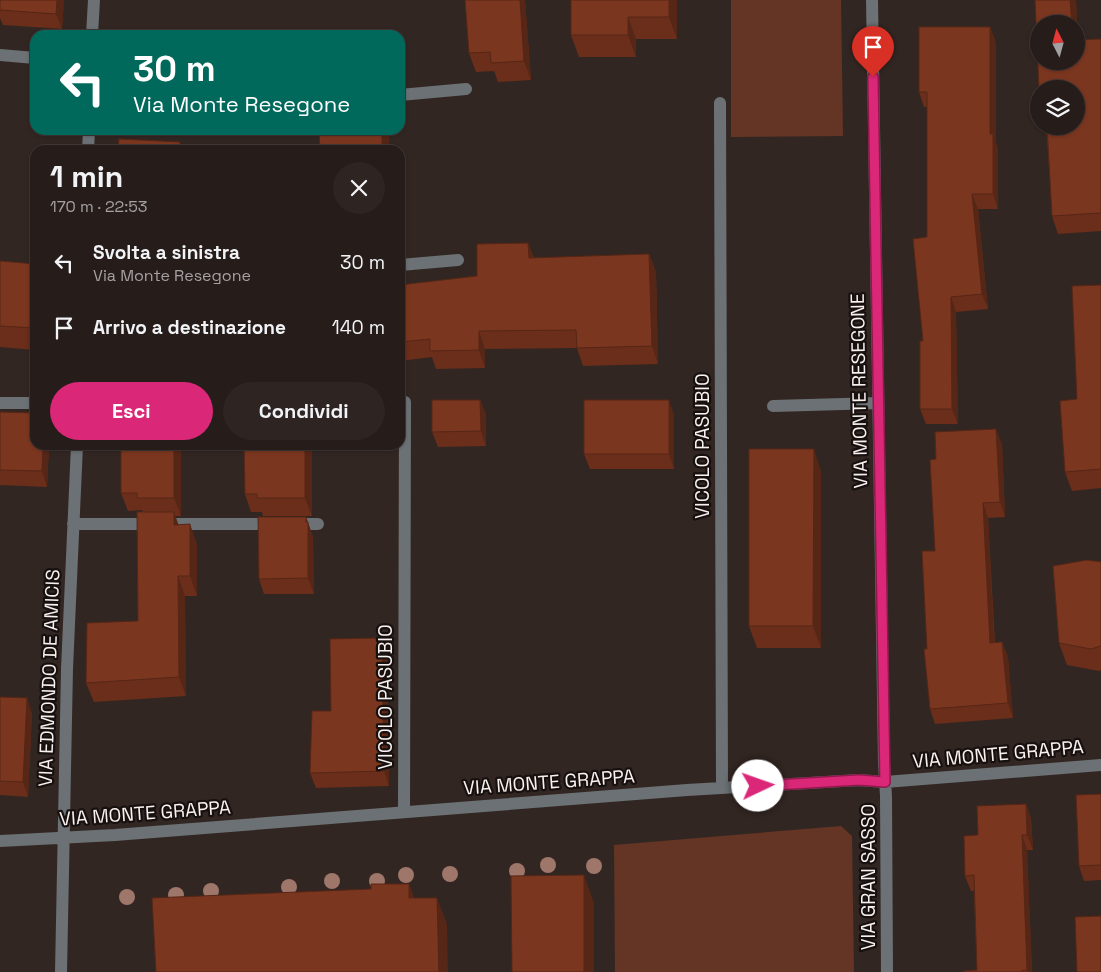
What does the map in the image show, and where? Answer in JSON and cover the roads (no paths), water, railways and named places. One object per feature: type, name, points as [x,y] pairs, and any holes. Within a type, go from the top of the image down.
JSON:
[{"type":"street","points":[[92,30],[94,0]]},
{"type":"street","name":"VIA MONTE RESEGONE","points":[[872,0],[885,782]]},
{"type":"street","points":[[0,55],[30,58]]},
{"type":"street","points":[[405,95],[466,89]]},
{"type":"street","name":"VICOLO PASUBIO","points":[[720,104],[722,788]]},
{"type":"street","points":[[405,265],[458,260]]},
{"type":"street","points":[[0,403],[30,404]]},
{"type":"street","points":[[773,406],[878,403]]},
{"type":"street","name":"VIA EDMONDO DE AMICIS","points":[[61,972],[67,669],[77,450]]},
{"type":"street","name":"VICOLO PASUBIO","points":[[404,450],[404,812]]},
{"type":"street","points":[[73,524],[318,524]]},
{"type":"street","name":"VIA MONTE GRAPPA","points":[[0,841],[64,838],[722,788],[859,780],[885,782],[1101,765]]},
{"type":"street","name":"VIA GRAN SASSO","points":[[885,782],[887,972]]}]
